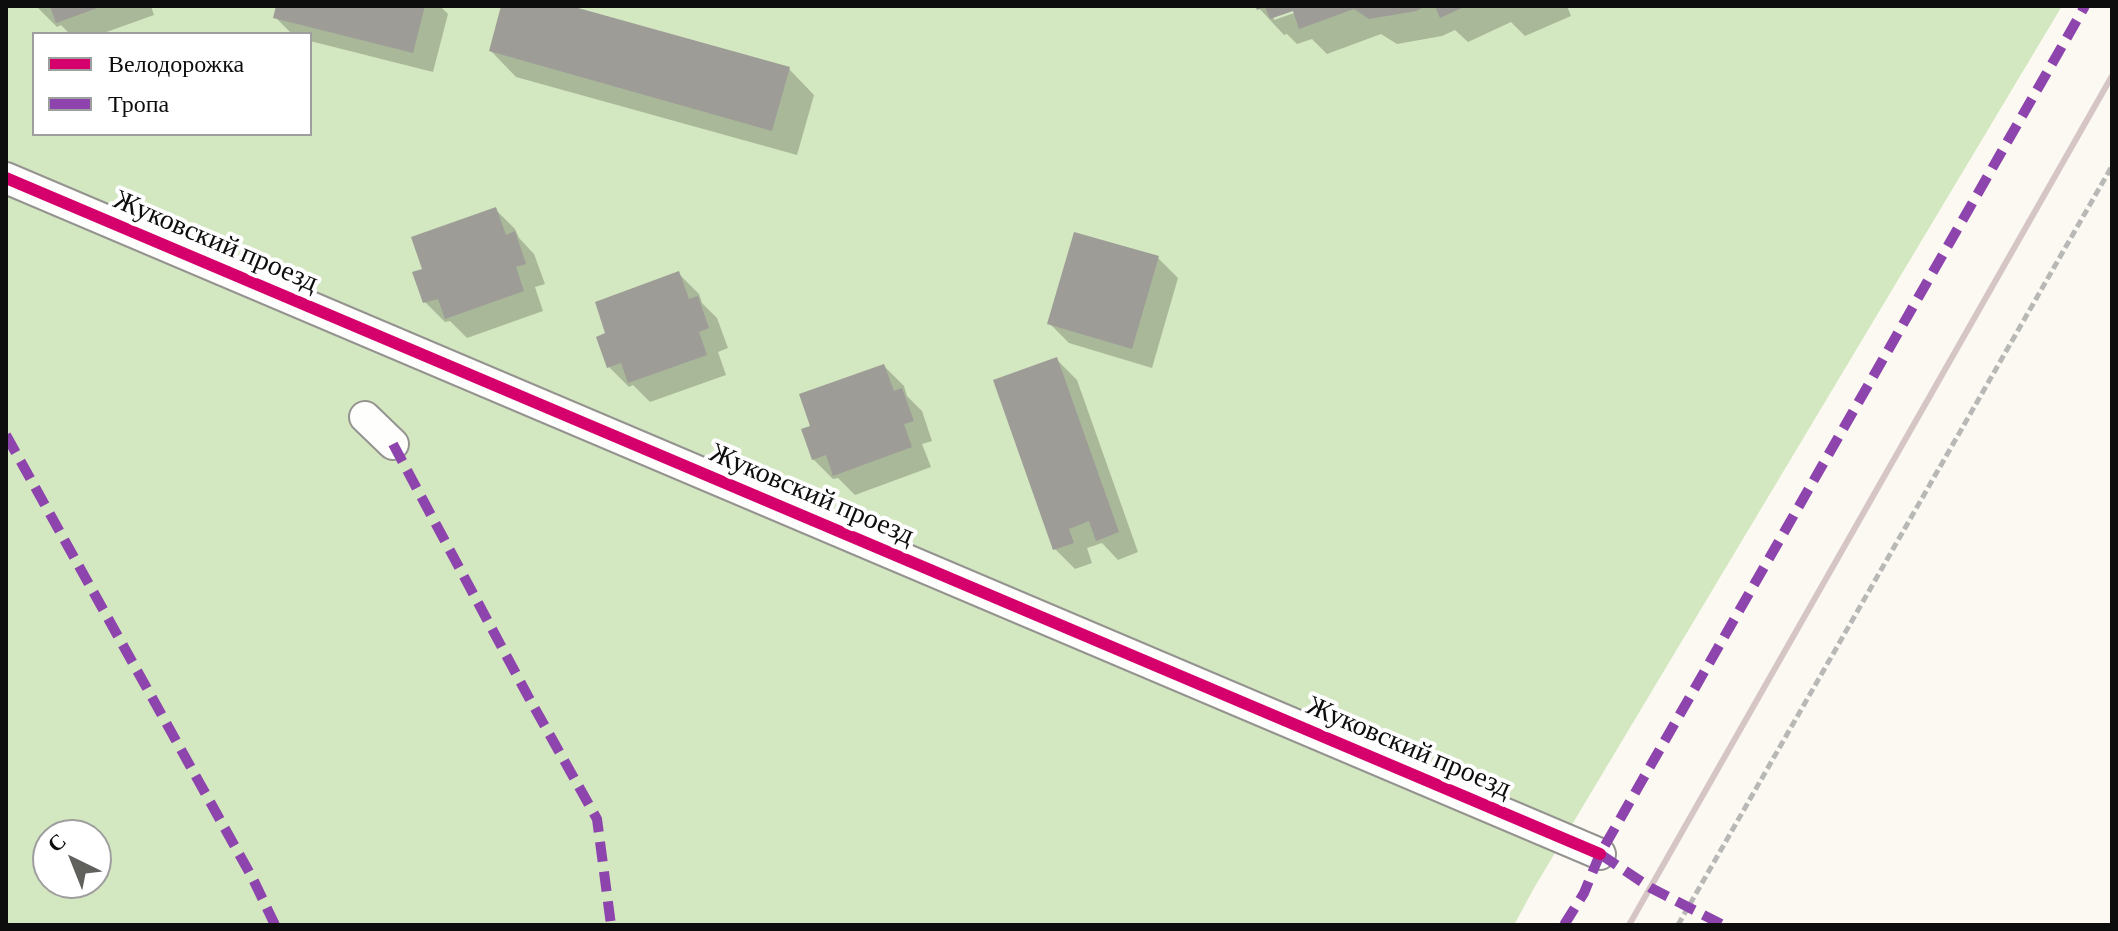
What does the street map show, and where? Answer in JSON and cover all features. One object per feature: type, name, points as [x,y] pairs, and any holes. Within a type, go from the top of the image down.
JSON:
[{"type":"street","name":"Жуковский проезд","points":[[6,178],[291,309],[1600,854]]},
{"type":"street","points":[[365,417],[393,444]]},
{"type":"path","points":[[1678,925],[2112,166]]},
{"type":"green space","points":[[6,6],[2062,6],[1514,925],[6,925]]},
{"type":"building","points":[[50,6],[103,6],[56,23]]},
{"type":"building","points":[[276,6],[425,6],[413,53],[273,18]]},
{"type":"building","points":[[501,6],[571,6],[790,67],[772,131],[489,51]]},
{"type":"building","points":[[1255,6],[1426,6],[1416,11],[1369,19],[1354,9],[1299,29],[1293,11],[1270,19],[1265,7],[1257,10]]},
{"type":"building","points":[[1435,6],[1466,6],[1440,18]]},
{"type":"building","points":[[496,207],[506,235],[515,231],[526,264],[516,267],[524,291],[445,319],[438,299],[423,303],[412,272],[422,269],[411,237]]},
{"type":"building","points":[[1074,232],[1159,256],[1132,349],[1047,324]]},
{"type":"building","points":[[679,271],[689,299],[698,296],[709,328],[699,332],[707,355],[628,383],[621,363],[607,368],[596,337],[605,333],[595,302]]},
{"type":"building","points":[[1057,357],[1119,532],[1096,541],[1089,521],[1069,529],[1074,543],[1053,550],[993,380]]},
{"type":"building","points":[[884,364],[894,391],[902,388],[914,421],[904,424],[912,447],[833,476],[826,455],[812,460],[801,429],[810,426],[799,394]]},
{"type":"railway","points":[[1629,925],[2112,76]]},
{"type":"marked path","points":[[1564,925],[1584,893],[1600,854],[2085,6]]},
{"type":"marked path","points":[[6,435],[253,879],[275,925]]},
{"type":"marked path","points":[[393,444],[597,819],[611,925]]},
{"type":"marked path","points":[[1600,854],[1651,888],[1723,925]]},
{"type":"cycle path","points":[[6,178],[1600,854]]}]
